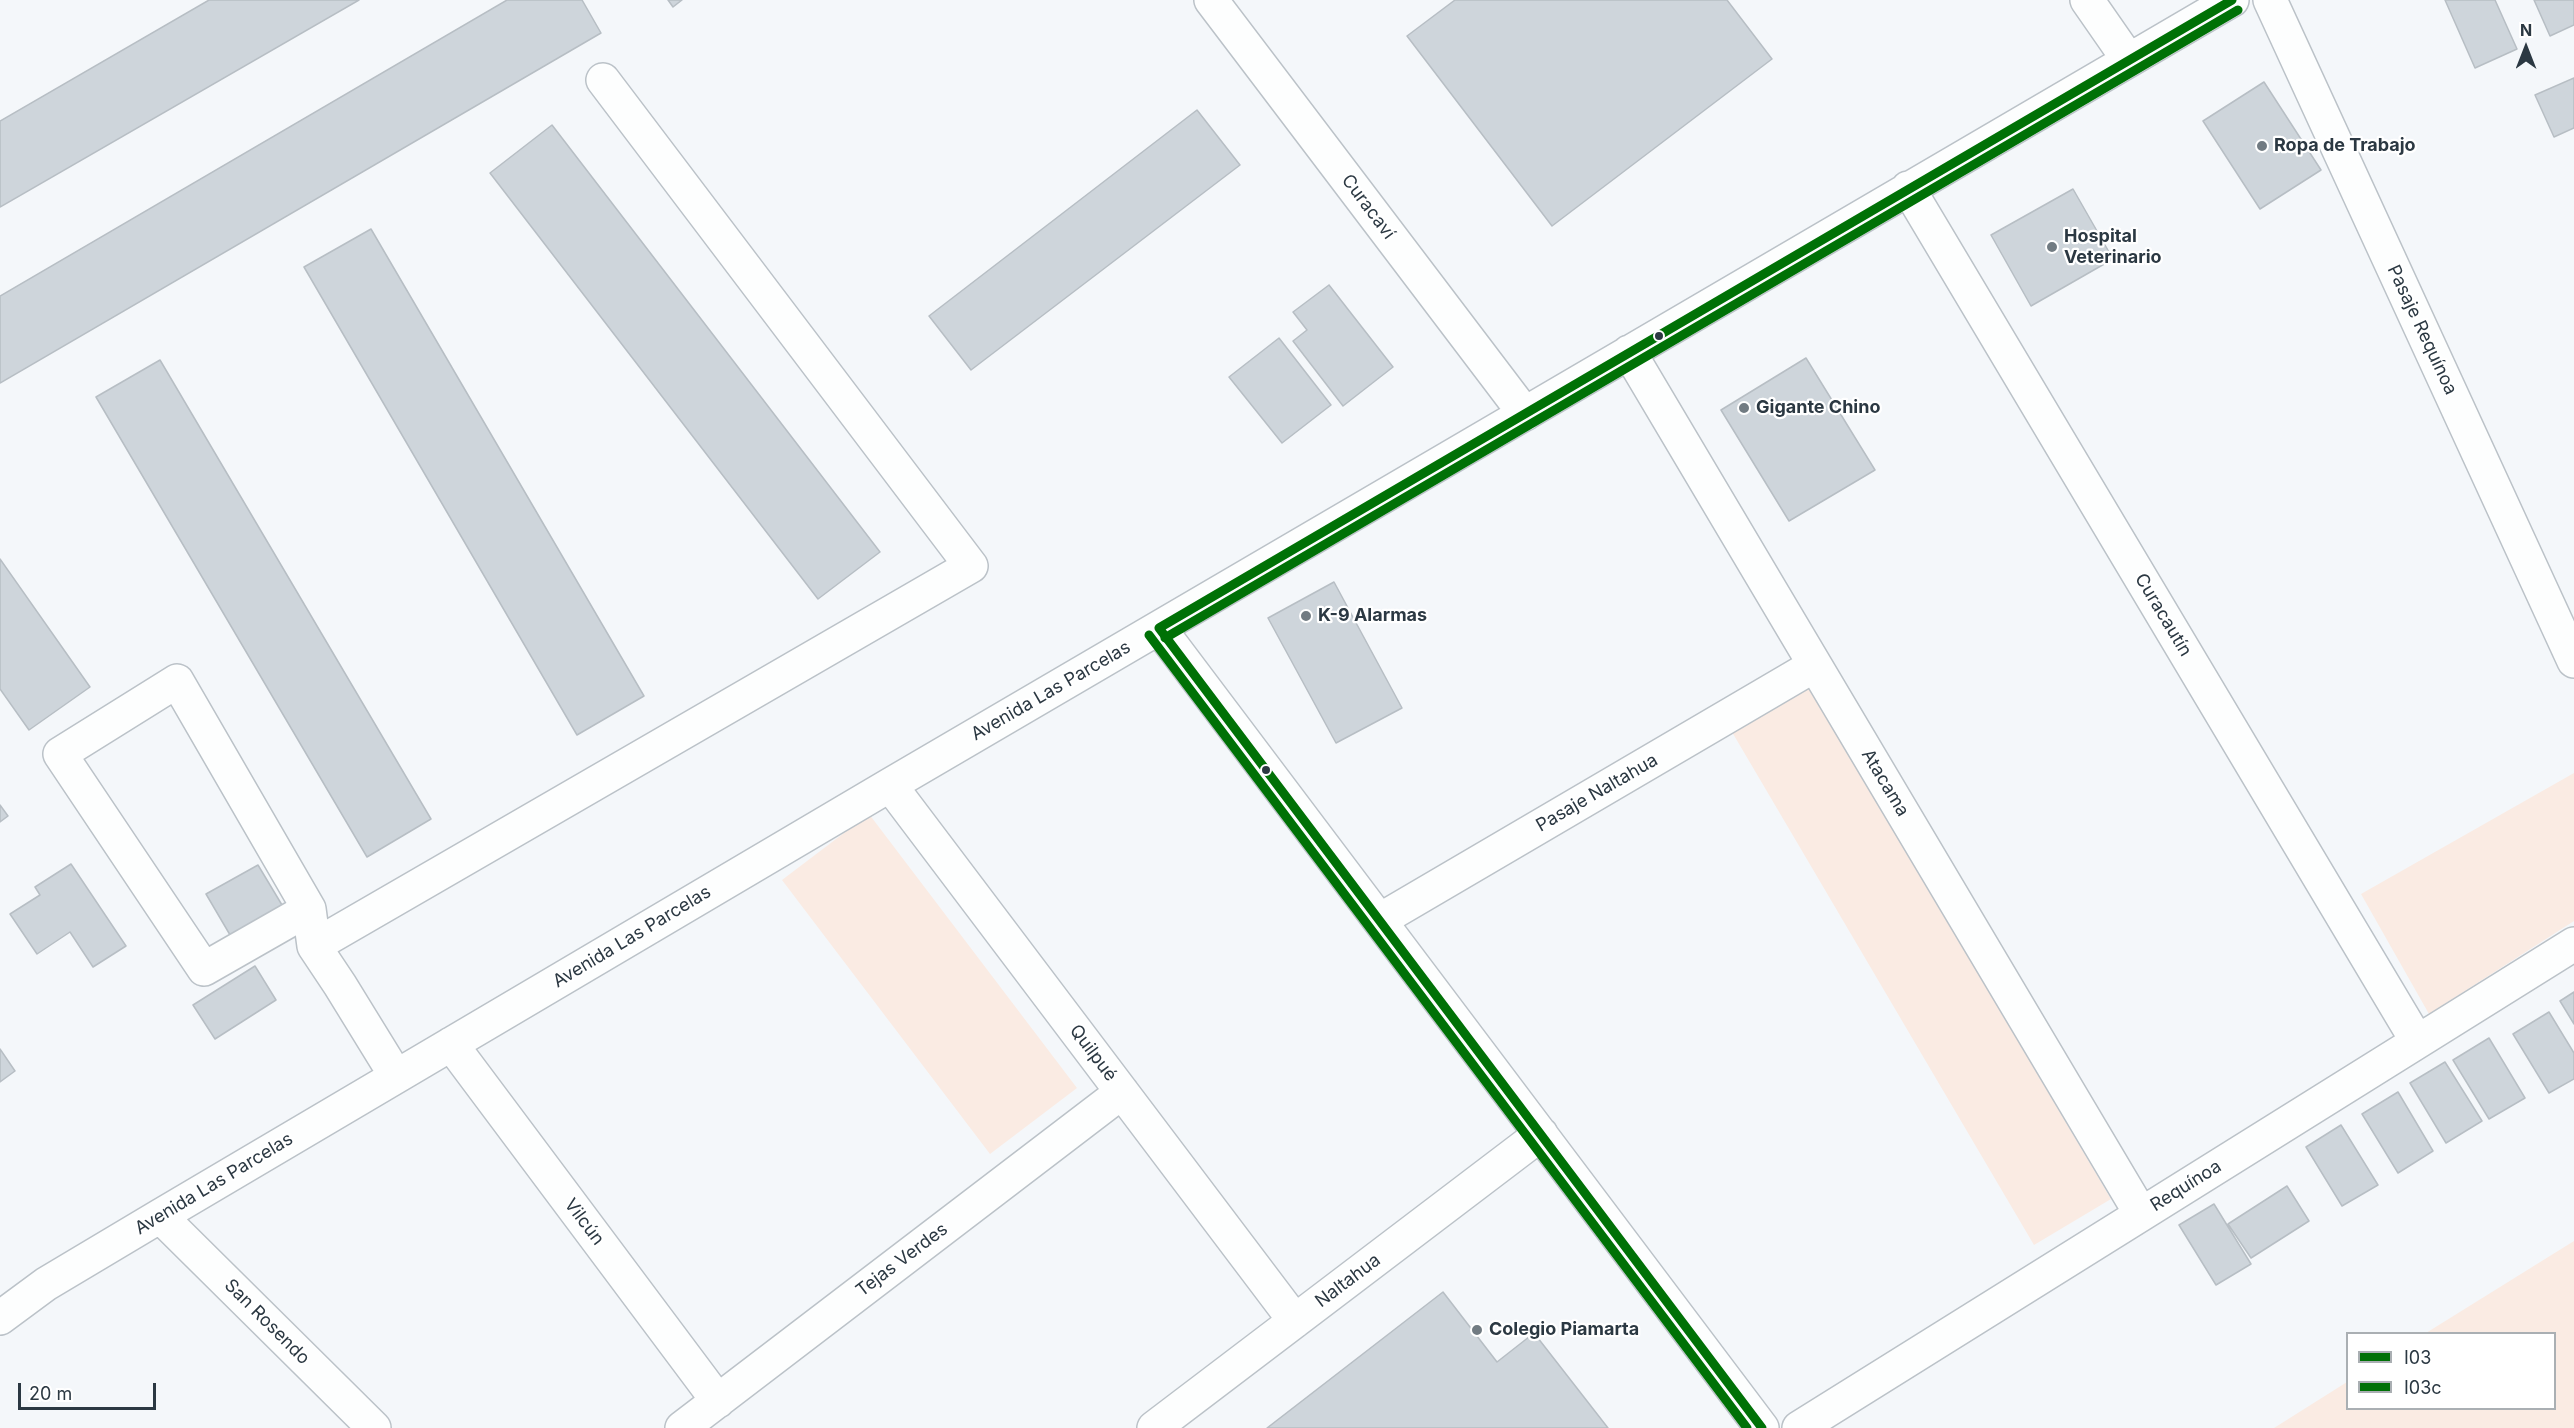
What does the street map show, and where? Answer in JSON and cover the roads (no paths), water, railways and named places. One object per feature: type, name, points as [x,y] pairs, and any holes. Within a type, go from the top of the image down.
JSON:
[{"type":"street","name":"Curacaví","points":[[1211,0],[1525,414]]},
{"type":"street","points":[[2086,0],[2128,58]]},
{"type":"street","name":"Avenida Las Parcelas","points":[[0,1318],[46,1284],[396,1076],[2128,58],[2232,0]]},
{"type":"street","name":"Pasaje Requínoa","points":[[2270,0],[2574,661]]},
{"type":"street","points":[[314,946],[971,566],[603,80]]},
{"type":"street","name":"Curacautín","points":[[1908,188],[2417,1041]]},
{"type":"street","name":"Atacama","points":[[1629,352],[2141,1214]]},
{"type":"street","points":[[1159,627],[1762,1428]]},
{"type":"street","name":"Pasaje Naltahua","points":[[1380,920],[1815,665]]},
{"type":"street","points":[[309,909],[204,969],[60,754],[177,681],[309,909],[314,946],[396,1076]]},
{"type":"street","name":"Quilpué","points":[[890,785],[1295,1321]]},
{"type":"street","name":"Requínoa","points":[[1799,1428],[2574,944]]},
{"type":"street","name":"Vilcún","points":[[451,1044],[718,1401]]},
{"type":"street","name":"Tejas Verdes","points":[[682,1428],[1122,1092]]},
{"type":"street","name":"Naltahua","points":[[1154,1428],[1541,1134]]},
{"type":"street","name":"San Rosendo","points":[[160,1216],[374,1428]]},
{"type":"place","name":"Ropa de Trabajo","points":[[2262,146]]},
{"type":"place","name":"Hospital Veterinario","points":[[2052,247]]},
{"type":"place","name":"Gigante Chino","points":[[1744,408]]},
{"type":"place","name":"K-9 Alarmas","points":[[1306,616]]},
{"type":"place","name":"Colegio Piamarta","points":[[1477,1330]]}]
